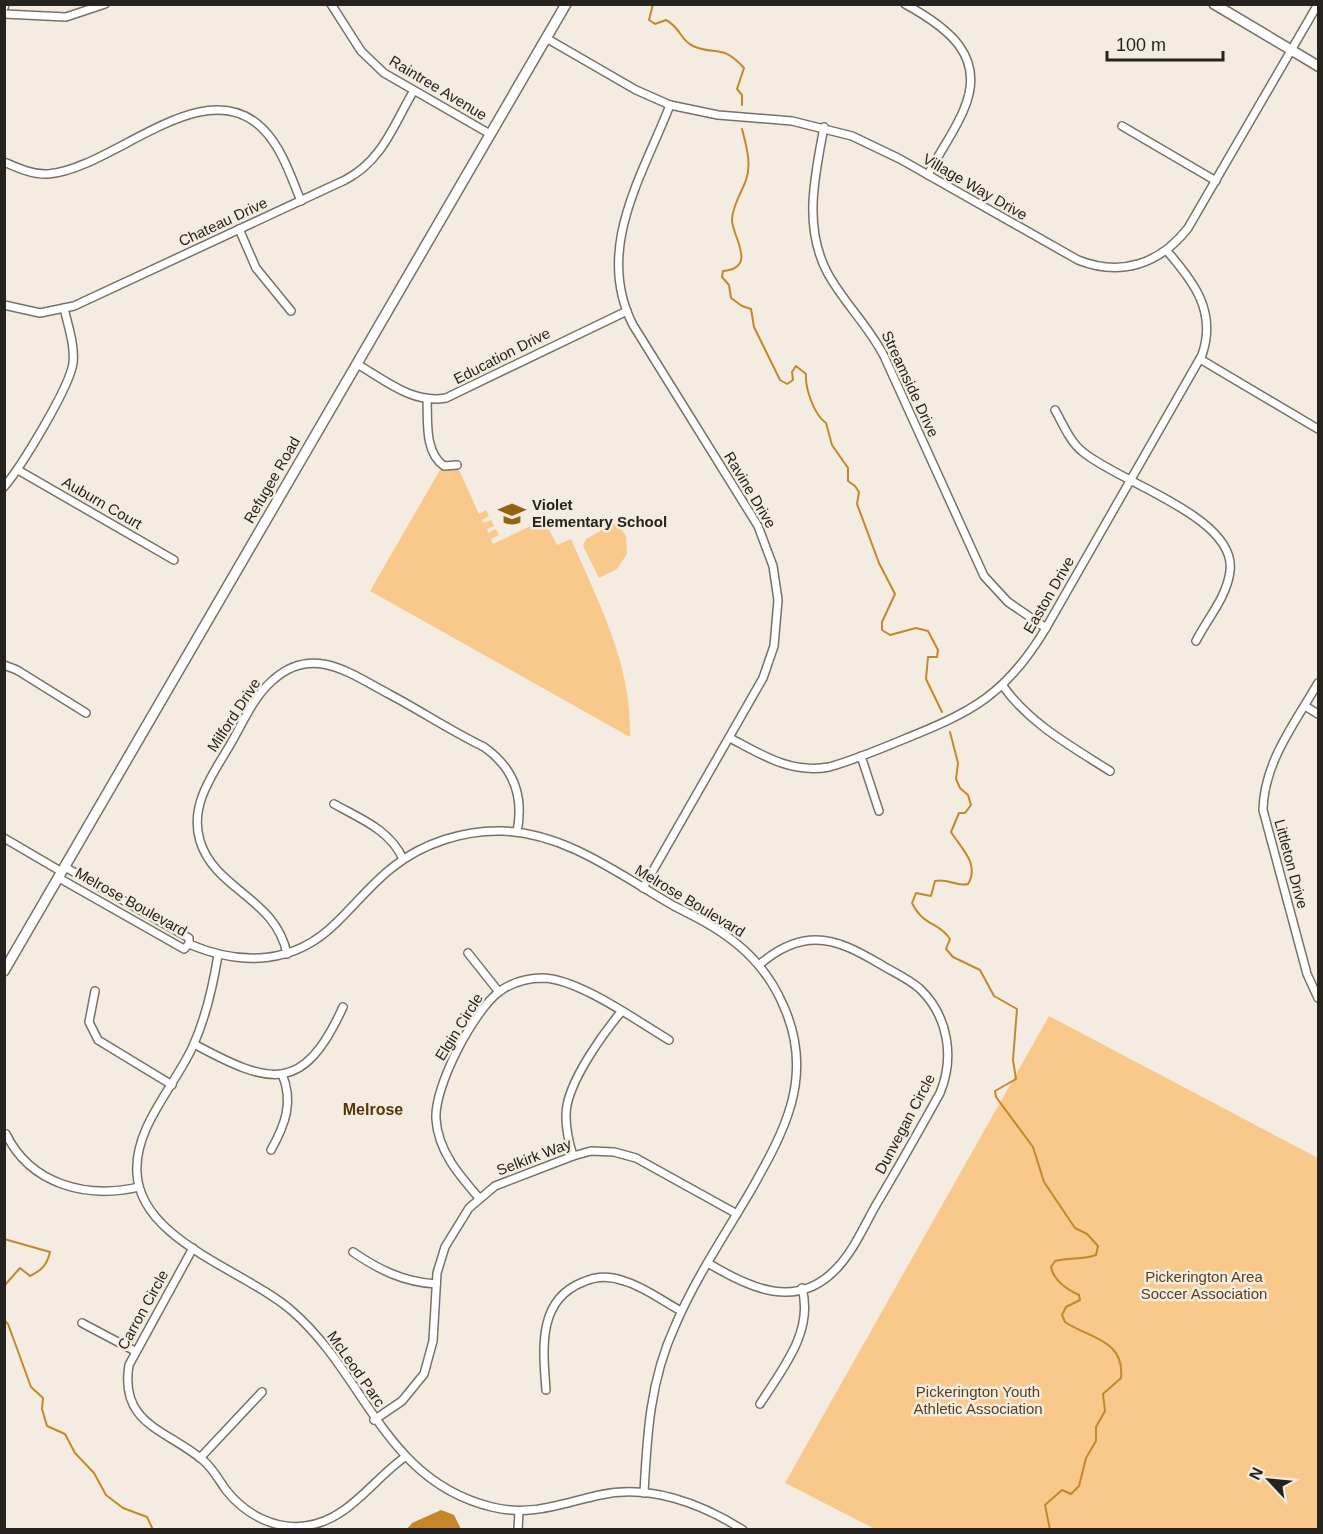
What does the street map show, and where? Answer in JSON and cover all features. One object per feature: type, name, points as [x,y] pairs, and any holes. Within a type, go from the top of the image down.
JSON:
[{"type":"main road","name":"Refugee Road","points":[[4,971],[566,4]]},
{"type":"main road","points":[[1214,4],[1318,66]]},
{"type":"street","points":[[4,14],[66,17],[105,4]]},
{"type":"street","name":"Raintree Avenue","points":[[331,4],[361,51],[384,73],[490,134]]},
{"type":"street","points":[[905,4],[932,19],[949,33],[961,48],[970,72],[969,94],[964,111],[928,175]]},
{"type":"street","name":"Village Way Drive","points":[[546,38],[636,90],[670,105],[718,115],[792,121],[824,127],[869,143],[1047,244],[1088,264],[1110,268],[1133,266],[1155,259],[1167,251],[1188,228],[1318,4]]},
{"type":"street","name":"Chateau Drive","points":[[4,305],[40,312],[64,309],[355,175],[373,160],[414,92]]},
{"type":"street","name":"Ravine Drive","points":[[643,888],[758,689],[771,656],[778,612],[773,566],[758,526],[627,311],[619,276],[622,224],[670,105]]},
{"type":"street","points":[[4,162],[34,173],[56,173],[83,164],[190,114],[224,109],[246,116],[264,129],[277,148],[301,201]]},
{"type":"street","points":[[1122,126],[1215,181]]},
{"type":"street","name":"Streamside Drive","points":[[824,127],[815,177],[812,212],[817,246],[827,273],[873,336],[984,576],[1008,602],[1046,628]]},
{"type":"street","points":[[239,229],[256,268],[291,310]]},
{"type":"street","name":"Easton Drive","points":[[730,738],[767,758],[797,769],[829,767],[965,713],[1003,686],[1025,662],[1200,358],[1208,333],[1206,310],[1190,279],[1167,251]]},
{"type":"street","points":[[4,487],[18,470],[70,375],[73,352],[64,309]]},
{"type":"street","name":"Education Drive","points":[[357,364],[396,388],[435,400],[457,394],[607,318],[627,311]]},
{"type":"street","points":[[1200,358],[1318,428]]},
{"type":"street","points":[[427,399],[429,434],[435,457],[444,466],[457,465]]},
{"type":"street","points":[[1055,410],[1075,445],[1082,451],[1206,524],[1227,549],[1230,559],[1228,581],[1196,641]]},
{"type":"street","name":"Auburn Court","points":[[18,470],[174,560]]},
{"type":"street","name":"Milford Drive","points":[[287,954],[275,922],[209,860],[197,829],[199,806],[212,775],[258,696],[282,673],[303,664],[315,663],[343,668],[484,747],[501,761],[513,779],[519,800],[518,832]]},
{"type":"street","points":[[4,665],[17,670],[86,713]]},
{"type":"street","name":"Littleton Drive","points":[[1318,683],[1269,769],[1263,792],[1263,810],[1307,974],[1318,998]]},
{"type":"street","points":[[1003,686],[1016,703],[1040,725],[1110,771]]},
{"type":"street","points":[[1305,706],[1318,714]]},
{"type":"street","points":[[861,756],[879,811]]},
{"type":"street","points":[[334,804],[384,833],[399,850],[403,859]]},
{"type":"street","name":"Melrose Boulevard","points":[[189,944],[218,955],[255,960],[287,954],[326,933],[385,873],[403,859],[424,848],[461,835],[490,831],[518,832],[568,846],[724,934],[759,965],[787,1014],[795,1048],[796,1082],[784,1130],[681,1311],[664,1350],[653,1388],[644,1493]]},
{"type":"street","points":[[4,838],[62,872]]},
{"type":"street","name":"Melrose Boulevard","points":[[62,872],[189,938],[189,944],[184,949],[62,872]]},
{"type":"street","name":"Dunvegan Circle","points":[[708,1263],[757,1289],[779,1292],[802,1288],[831,1274],[856,1241],[940,1093],[947,1071],[947,1038],[937,1011],[919,989],[871,959],[840,944],[818,940],[796,943],[759,965]]},
{"type":"street","points":[[468,953],[499,992]]},
{"type":"street","name":"McLeod Parc","points":[[218,955],[202,1025],[194,1044],[147,1129],[139,1150],[136,1172],[139,1187],[146,1205],[159,1223],[193,1248],[274,1296],[300,1318],[325,1345],[374,1419],[405,1457],[429,1478],[458,1495],[490,1507],[536,1511],[603,1494],[644,1493],[693,1504],[743,1530]]},
{"type":"street","name":"Elgin Circle","points":[[479,1198],[445,1152],[438,1131],[436,1108],[441,1086],[450,1065],[482,1010],[499,992],[519,981],[552,979],[584,989],[669,1040]]},
{"type":"street","points":[[95,991],[89,1022],[98,1040],[172,1085]]},
{"type":"street","points":[[194,1044],[245,1070],[266,1075],[282,1074],[299,1069],[315,1056],[327,1040],[343,1007]]},
{"type":"street","points":[[573,1156],[567,1127],[570,1096],[596,1047],[621,1012]]},
{"type":"street","points":[[271,1150],[285,1122],[288,1107],[289,1095],[282,1074]]},
{"type":"street","points":[[6,1134],[26,1162],[64,1186],[96,1192],[139,1187]]},
{"type":"street","name":"Selkirk Way","points":[[374,1419],[402,1401],[424,1374],[433,1341],[436,1284],[441,1258],[450,1236],[462,1217],[479,1198],[509,1179],[573,1156],[602,1151],[625,1154],[737,1214]]},
{"type":"street","name":"Carron Circle","points":[[193,1248],[135,1351],[127,1376],[134,1405],[148,1425],[200,1458],[231,1497],[259,1518],[292,1527],[313,1527],[345,1510],[405,1457]]},
{"type":"street","points":[[353,1252],[392,1275],[413,1282],[436,1284]]},
{"type":"street","points":[[546,1390],[543,1346],[546,1324],[554,1305],[569,1289],[600,1277],[622,1280],[681,1311]]},
{"type":"street","points":[[760,1404],[802,1332],[806,1311],[802,1288]]},
{"type":"street","points":[[82,1323],[135,1351]]},
{"type":"street","points":[[200,1458],[262,1392]]},
{"type":"street","points":[[518,1530],[519,1511]]},
{"type":"green space","points":[[440,470],[459,470],[479,514],[486,510],[489,516],[482,520],[483,523],[491,520],[494,526],[487,529],[488,533],[496,529],[499,535],[491,539],[493,544],[537,523],[547,526],[557,545],[571,539],[620,659],[626,684],[630,737],[370,591]]},
{"type":"green space","points":[[617,522],[626,536],[627,554],[617,569],[599,578],[583,546],[586,539]]},
{"type":"green space","points":[[1049,1016],[1318,1158],[1318,1529],[875,1529],[785,1483]]},
{"type":"shaded area","points":[[441,1510],[454,1515],[461,1529],[407,1529],[412,1523]]},
{"type":"waterway","points":[[653,4],[649,20],[655,24],[666,20],[675,27],[685,41],[693,46],[730,55],[744,68],[737,89],[742,95],[742,105]]},
{"type":"waterway","points":[[742,129],[748,154],[748,174],[732,219],[741,257],[734,269],[723,271],[722,277],[729,285],[731,298],[751,309],[754,327],[780,380],[787,384],[793,380],[792,372],[796,366],[806,374],[811,401],[826,423],[832,445],[848,468],[848,481],[859,492],[857,504],[879,563],[895,594],[882,622],[882,630],[890,635],[916,628],[928,631],[938,650],[937,657],[928,657],[926,679],[942,712]]},
{"type":"waterway","points":[[950,732],[958,763],[956,779],[960,788],[968,795],[971,805],[965,813],[959,813],[951,832],[968,856],[971,863],[971,877],[968,884],[964,885],[935,881],[931,896],[916,893],[912,903],[921,916],[941,929],[950,939],[946,949],[953,957],[980,970],[994,996],[1017,1009],[1013,1060],[1016,1079],[995,1091],[996,1097],[1033,1147],[1044,1182],[1075,1228],[1087,1234],[1098,1246],[1096,1255],[1055,1261],[1051,1267],[1061,1284],[1079,1295],[1080,1300],[1066,1307],[1062,1315],[1065,1322],[1111,1347],[1121,1365],[1121,1378],[1103,1394],[1105,1411],[1096,1427],[1096,1441],[1086,1458],[1079,1486],[1071,1494],[1062,1490],[1045,1505],[1050,1530]]},
{"type":"waterway","points":[[4,1239],[50,1252],[46,1264],[38,1272],[30,1276],[20,1268],[4,1286]]},
{"type":"waterway","points":[[4,1320],[8,1324],[31,1387],[43,1398],[42,1409],[47,1426],[65,1434],[75,1453],[94,1473],[106,1495],[123,1508],[147,1517],[153,1530]]},
{"type":"place","name":"Violet Elementary School","points":[[512,514]]},
{"type":"district","name":"Melrose","points":[[373,1109]]},
{"type":"park label","name":"Pickerington Area Soccer Association","points":[[1204,1286]]},
{"type":"park label","name":"Pickerington Youth Athletic Association","points":[[978,1400]]}]
